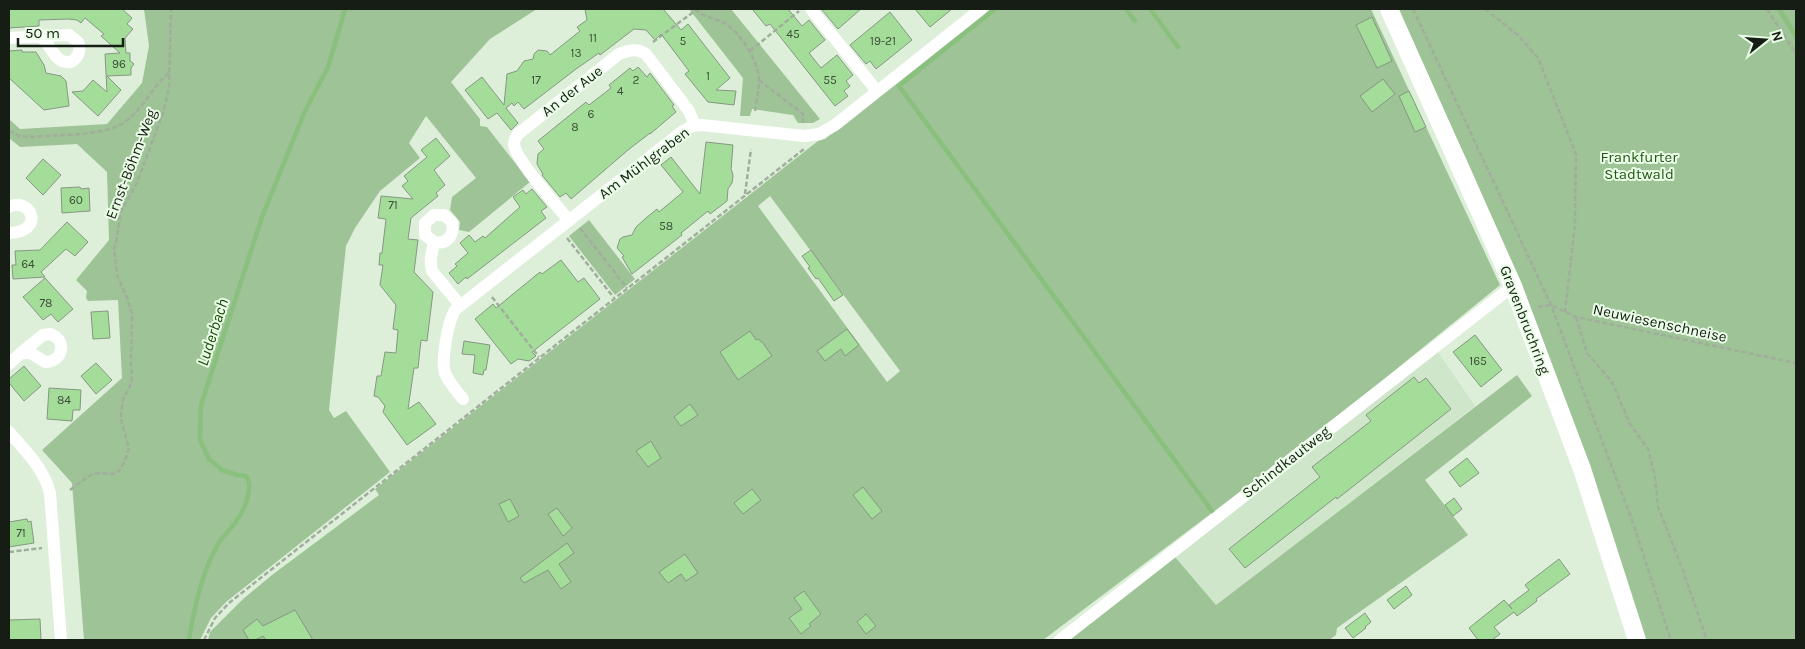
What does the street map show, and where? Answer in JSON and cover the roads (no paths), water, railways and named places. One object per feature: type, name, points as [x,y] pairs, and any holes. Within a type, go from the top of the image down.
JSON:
[{"type":"street","points":[[812,9],[878,91]]},
{"type":"street","name":"Am Mühlgraben","points":[[463,399],[451,383],[444,367],[450,323],[454,312],[460,305],[574,224],[683,131],[695,125],[813,136],[827,131],[981,9]]},
{"type":"street","name":"Gravenbruchring","points":[[1389,9],[1513,286],[1582,469],[1637,640]]},
{"type":"street","points":[[9,38],[40,37]]},
{"type":"street","name":"An der Aue","points":[[574,224],[519,158],[514,145],[518,134],[619,54],[627,51],[642,51],[646,54],[689,111],[695,125]]},
{"type":"street","points":[[9,207],[14,205],[23,206],[29,211],[31,220],[29,227],[25,231],[9,233]]},
{"type":"street","points":[[434,242],[430,257],[432,271],[460,305]]},
{"type":"street","name":"Schindkautweg","points":[[1060,640],[1513,286]]},
{"type":"street","points":[[9,364],[21,353]]},
{"type":"street","points":[[9,432],[44,474],[50,493],[62,640]]},
{"type":"waterway","name":"Luderbach","points":[[189,640],[196,602],[208,565],[220,541],[241,513],[249,493],[246,476],[222,470],[209,459],[200,440],[201,405],[262,217],[305,111],[328,67],[345,9]]},
{"type":"waterway","points":[[995,9],[899,86],[1212,511]]},
{"type":"waterway","points":[[1126,9],[1135,21]]},
{"type":"waterway","points":[[1150,9],[1178,47]]},
{"type":"waterway","points":[[1779,9],[1796,36]]},
{"type":"park label","name":"Frankfurter Stadtwald","points":[[1639,166]]}]
